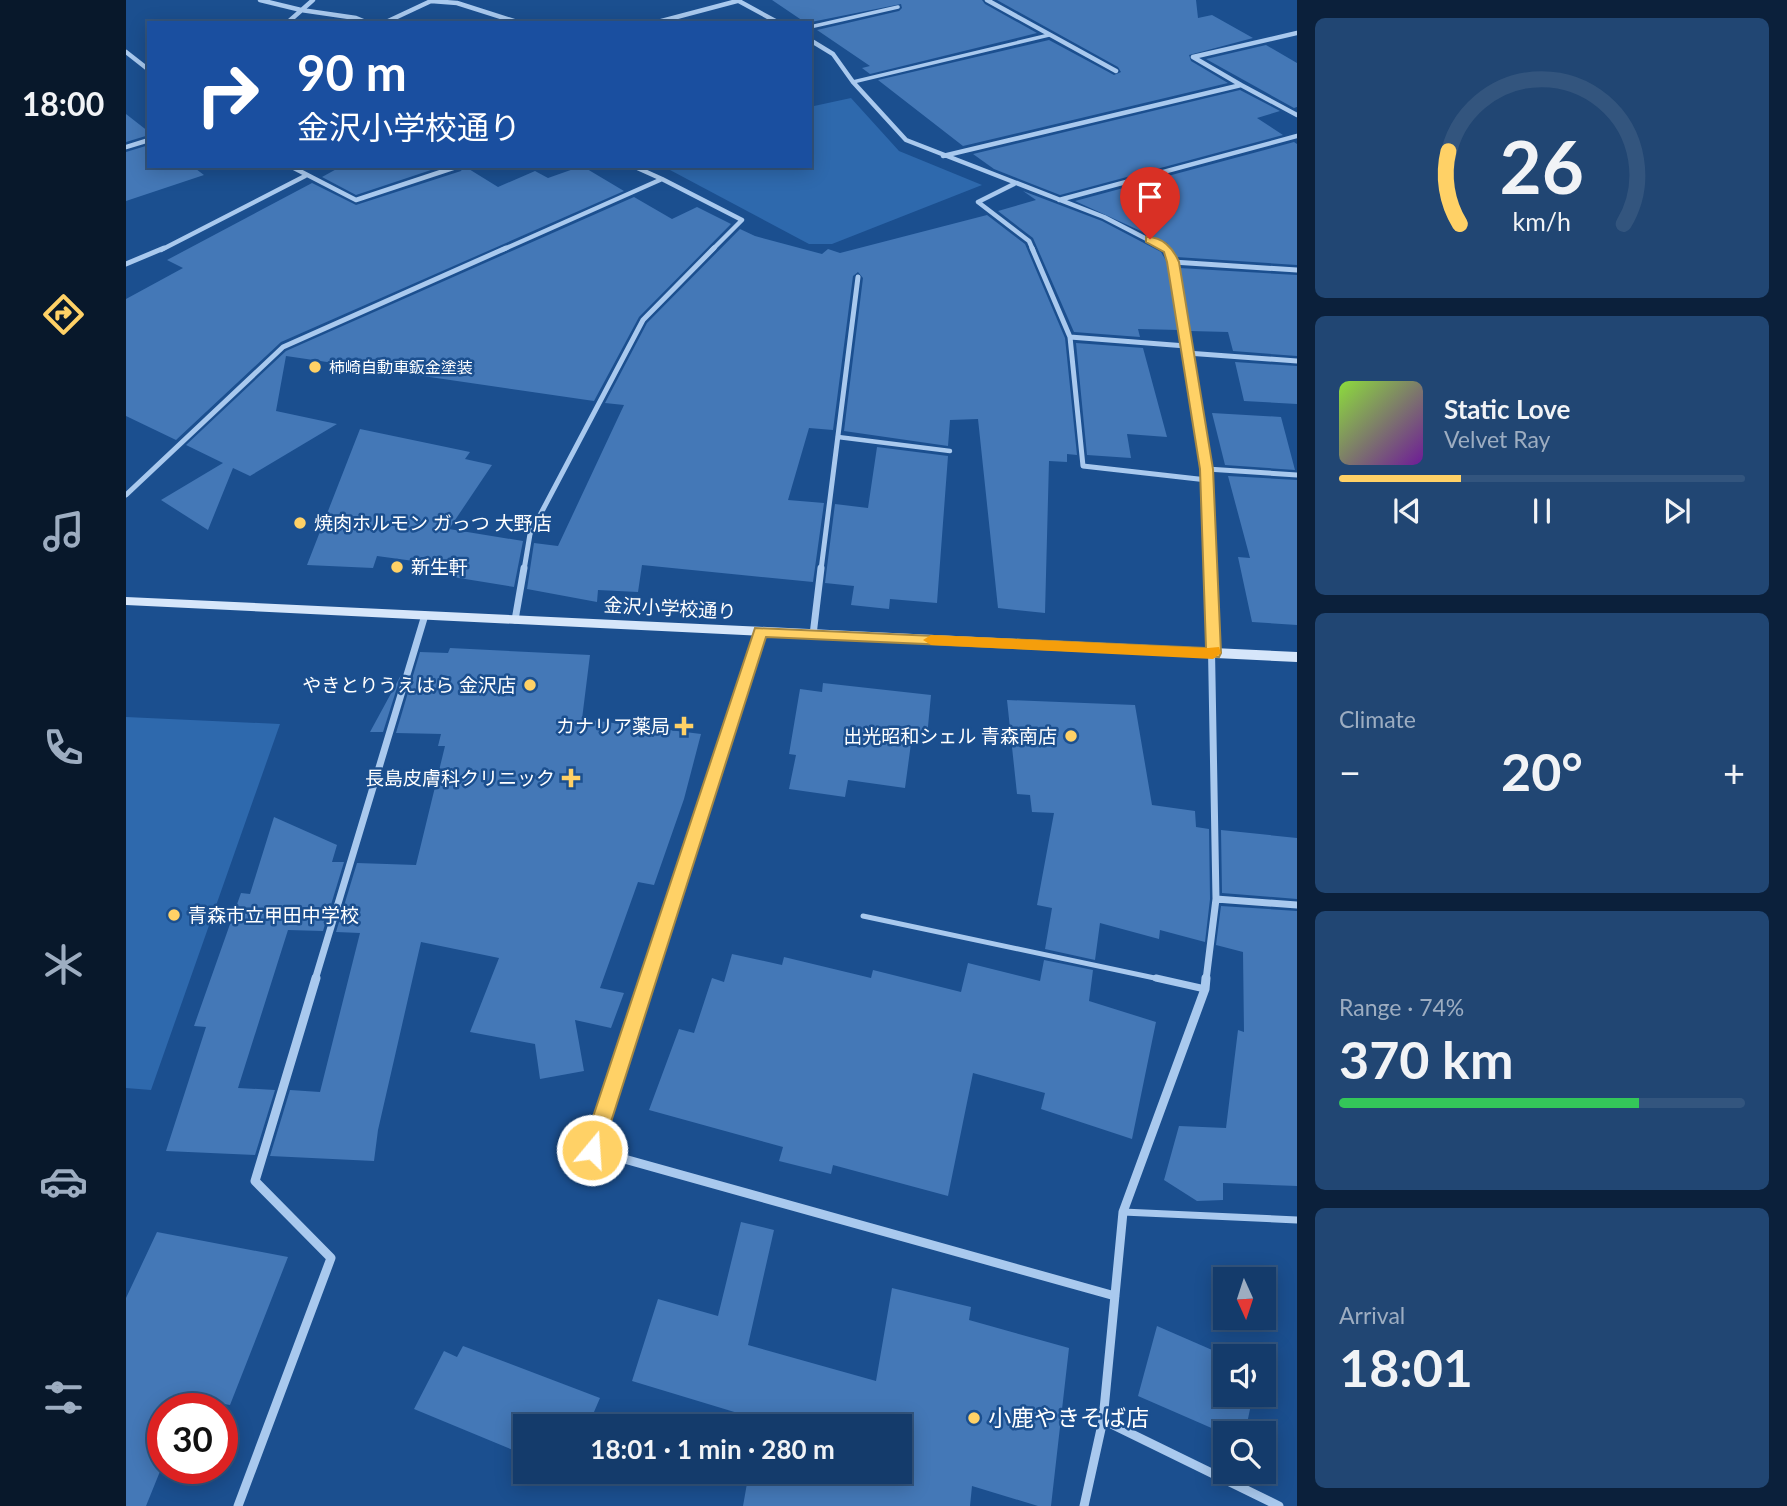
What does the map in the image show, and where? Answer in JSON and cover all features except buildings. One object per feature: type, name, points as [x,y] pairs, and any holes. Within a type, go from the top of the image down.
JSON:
[{"type":"street","points":[[260,0],[363,21]]},
{"type":"street","points":[[289,21],[313,0]]},
{"type":"street","points":[[661,21],[737,0],[775,21]]},
{"type":"street","points":[[987,0],[1116,71]]},
{"type":"street","points":[[388,21],[431,1],[457,3],[514,21]]},
{"type":"street","points":[[1297,33],[1193,57],[1297,115]]},
{"type":"street","points":[[812,41],[833,54],[853,82],[906,140],[1104,217],[1168,250],[1173,262],[1207,469],[1213,653],[1216,899],[1205,989],[1123,1212],[1103,1420],[1084,1506]]},
{"type":"street","points":[[126,52],[147,68]]},
{"type":"street","points":[[943,156],[1241,85]]},
{"type":"street","points":[[1058,200],[1297,136]]},
{"type":"street","points":[[126,147],[147,141]]},
{"type":"street","points":[[293,168],[356,200],[450,168]]},
{"type":"street","points":[[515,620],[530,534],[643,320],[742,220],[637,168]]},
{"type":"street","points":[[126,264],[159,251],[305,176]]},
{"type":"street","points":[[126,495],[283,347],[662,179]]},
{"type":"street","points":[[1014,184],[978,202],[1029,241],[1070,337],[1083,466],[1207,480]]},
{"type":"street","points":[[1173,262],[1297,270]]},
{"type":"street","points":[[813,635],[858,277]]},
{"type":"street","points":[[1070,337],[1297,360]]},
{"type":"street","points":[[1207,469],[1297,475]]},
{"type":"street","name":"金沢小学校通り","points":[[126,601],[1297,657]]},
{"type":"street","points":[[238,1506],[331,1258],[255,1181],[425,615]]},
{"type":"street","points":[[760,631],[592,1150],[1115,1296]]},
{"type":"street","points":[[1216,899],[1297,905]]},
{"type":"street","points":[[1103,1420],[1279,1506]]},
{"type":"lane","points":[[812,27],[898,7]]},
{"type":"lane","points":[[853,82],[1049,35]]},
{"type":"lane","points":[[838,437],[950,451]]},
{"type":"lane","points":[[863,916],[1205,989]]},
{"type":"lane","points":[[1123,1212],[1297,1220]]},
{"type":"shaded area","points":[[851,98],[899,151],[982,185],[832,244],[809,244],[670,170],[812,168],[812,104],[814,106]]},
{"type":"shaded area","name":"青森市立甲田中学校","points":[[126,717],[280,724],[151,1090],[126,1088]]},
{"type":"slow traffic","points":[[931,640],[1213,651]]},
{"type":"place","name":"柿崎自動車鈑金塗装","points":[[315,367]]},
{"type":"place","name":"焼肉ホルモン ガっつ 大野店","points":[[300,523]]},
{"type":"place","name":"新生軒","points":[[397,567]]},
{"type":"place","name":"やきとりうえはら 金沢店","points":[[530,685]]},
{"type":"place","name":"カナリア薬局","points":[[684,726]]},
{"type":"place","name":"出光昭和シェル 青森南店","points":[[1071,736]]},
{"type":"place","name":"長島皮膚科クリニック","points":[[571,778]]},
{"type":"place","name":"青森市立甲田中学校","points":[[174,915]]},
{"type":"place","name":"小鹿やきそば店","points":[[974,1418]]},
{"type":"route","points":[[592,1150],[760,631],[1213,653],[1207,469],[1173,262],[1168,250],[1150,239]]}]
